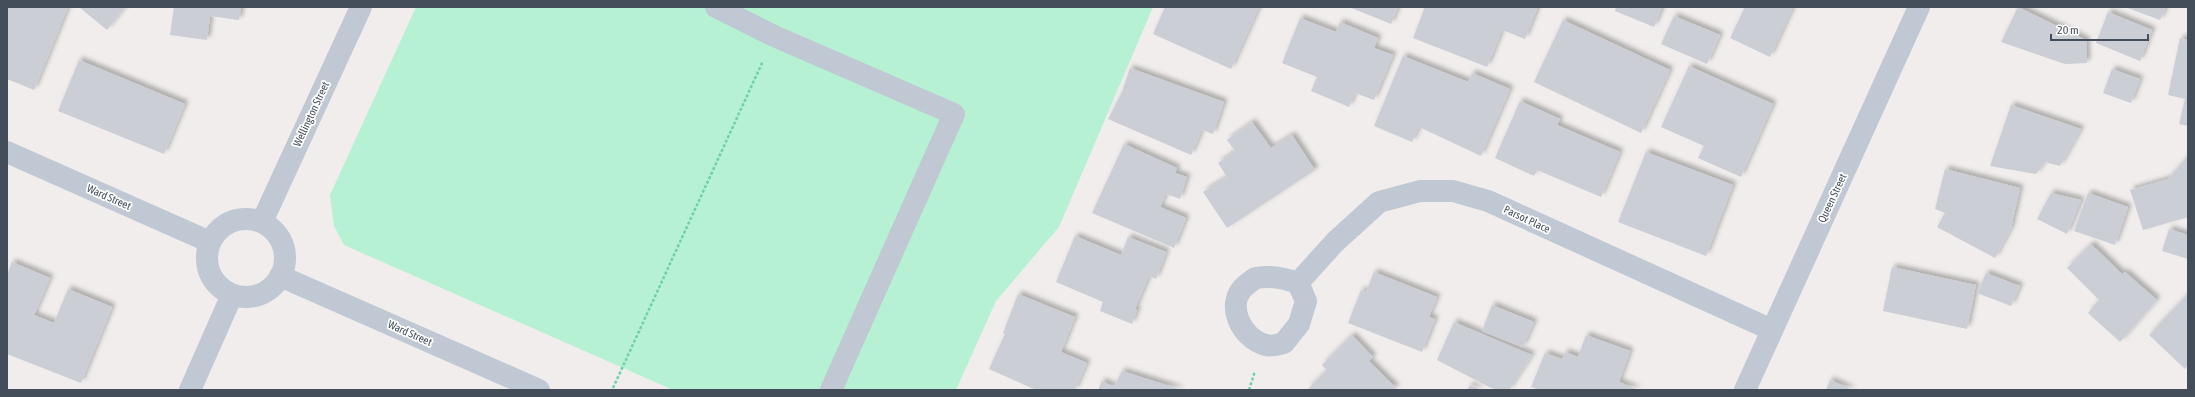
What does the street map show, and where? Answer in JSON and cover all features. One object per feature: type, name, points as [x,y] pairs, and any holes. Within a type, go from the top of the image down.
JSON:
[{"type":"street","name":"Wellington Street","points":[[262,222],[361,7]]},
{"type":"street","points":[[716,7],[774,36],[954,114],[831,390]]},
{"type":"street","name":"Queen Street","points":[[1745,390],[1919,7]]},
{"type":"street","name":"Ward Street","points":[[7,152],[210,242]]},
{"type":"street","name":"Parsot Place","points":[[1298,283],[1335,242],[1379,202],[1420,191],[1452,191],[1488,201],[1772,330]]},
{"type":"street","points":[[248,218],[262,222],[272,229],[281,239],[285,264],[275,284],[260,294],[250,297],[232,295],[218,285],[209,272],[206,261],[210,242],[222,226],[234,220],[248,218]]},
{"type":"street","name":"Ward Street","points":[[280,276],[539,390]]},
{"type":"street","points":[[190,390],[232,295]]},
{"type":"path","points":[[613,388],[774,36]]},
{"type":"path","points":[[1249,390],[1256,370]]},
{"type":"green space","points":[[416,7],[1153,7],[1059,227],[996,301],[956,390],[673,390],[344,245],[334,226],[330,195]]},
{"type":"building","points":[[9,7],[68,7],[34,90],[7,79],[7,12]]},
{"type":"building","points":[[79,7],[125,7],[107,30]]},
{"type":"building","points":[[174,7],[241,7],[239,20],[210,16],[207,40],[170,35]]},
{"type":"building","points":[[1165,7],[1259,7],[1231,69],[1153,34]]},
{"type":"building","points":[[1349,7],[1398,7],[1391,24]]},
{"type":"building","points":[[1425,7],[1533,7],[1537,9],[1525,39],[1502,30],[1487,67],[1413,38]]},
{"type":"building","points":[[1616,7],[1662,7],[1654,27],[1615,11]]},
{"type":"building","points":[[1745,7],[1793,7],[1770,57],[1730,38]]},
{"type":"building","points":[[2018,7],[2086,40],[2087,63],[2065,64],[2001,42]]},
{"type":"building","points":[[2125,7],[2166,7],[2160,20]]},
{"type":"building","points":[[2108,12],[2152,30],[2140,61],[2096,43]]},
{"type":"building","points":[[1674,16],[1720,35],[1707,64],[1661,44]]},
{"type":"building","points":[[1300,18],[1336,32],[1340,22],[1378,38],[1374,48],[1393,55],[1374,100],[1355,93],[1349,107],[1311,91],[1317,77],[1282,63]]},
{"type":"building","points":[[1563,20],[1670,70],[1641,133],[1534,82]]},
{"type":"building","points":[[2180,38],[2188,40],[2188,126],[2179,124],[2185,99],[2168,95]]},
{"type":"building","points":[[1403,56],[1468,82],[1472,73],[1510,89],[1481,156],[1419,127],[1412,142],[1374,126]]},
{"type":"building","points":[[79,60],[185,104],[164,154],[58,111]]},
{"type":"building","points":[[1689,66],[1773,104],[1741,177],[1698,158],[1704,146],[1661,127]]},
{"type":"building","points":[[1130,68],[1224,102],[1213,134],[1202,130],[1191,155],[1108,119],[1122,92]]},
{"type":"building","points":[[2112,69],[2140,79],[2131,103],[2103,93]]},
{"type":"building","points":[[1520,101],[1560,119],[1557,125],[1620,152],[1601,197],[1537,170],[1534,176],[1495,158]]},
{"type":"building","points":[[2011,105],[2081,129],[2060,166],[2045,162],[2036,174],[1990,166]]},
{"type":"building","points":[[1252,122],[1271,148],[1292,135],[1315,170],[1227,228],[1203,192],[1227,177],[1218,163],[1235,151],[1227,140]]},
{"type":"building","points":[[1124,144],[1177,168],[1175,173],[1187,177],[1180,199],[1166,194],[1160,207],[1186,218],[1174,248],[1092,213]]},
{"type":"building","points":[[1646,152],[1733,185],[1706,256],[1618,222]]},
{"type":"building","points":[[2188,156],[2188,217],[2143,230],[2130,190],[2168,179]]},
{"type":"building","points":[[1945,169],[2020,188],[2011,228],[1995,258],[1937,227],[1945,213],[1935,209]]},
{"type":"building","points":[[2051,193],[2081,200],[2067,234],[2037,219]]},
{"type":"building","points":[[2088,193],[2128,207],[2115,245],[2074,231]]},
{"type":"building","points":[[2169,229],[2188,235],[2188,259],[2162,251]]},
{"type":"building","points":[[1075,236],[1121,255],[1128,237],[1166,252],[1156,279],[1149,276],[1135,309],[1137,310],[1132,324],[1100,311],[1103,302],[1056,282]]},
{"type":"building","points":[[2091,244],[2122,274],[2125,272],[2157,300],[2120,342],[2088,313],[2099,300],[2067,268]]},
{"type":"building","points":[[12,262],[50,278],[34,315],[54,323],[68,289],[112,307],[81,383],[7,354],[7,275]]},
{"type":"building","points":[[1892,267],[1976,285],[1967,329],[1883,311]]},
{"type":"building","points":[[1374,272],[1437,297],[1429,317],[1435,319],[1422,352],[1348,323],[1361,290],[1366,292]]},
{"type":"building","points":[[1986,273],[2020,286],[2011,306],[1977,293]]},
{"type":"building","points":[[1018,294],[1075,317],[1061,352],[1087,363],[1075,390],[1036,390],[989,369],[1005,334],[1003,333]]},
{"type":"building","points":[[2188,294],[2188,365],[2185,369],[2149,335]]},
{"type":"building","points":[[1492,305],[1534,322],[1523,347],[1482,331]]},
{"type":"building","points":[[1454,322],[1532,355],[1509,390],[1497,390],[1489,387],[1437,360]]},
{"type":"building","points":[[1352,335],[1373,357],[1369,361],[1396,388],[1394,390],[1307,390],[1327,370],[1322,365]]},
{"type":"building","points":[[1586,335],[1630,351],[1619,382],[1638,390],[1540,390],[1531,387],[1545,353],[1562,359],[1565,352],[1578,357]]},
{"type":"building","points":[[1122,371],[1182,390],[1098,390],[1102,381],[1114,387]]},
{"type":"building","points":[[1830,380],[1853,390],[1826,390]]},
{"type":"building","points":[[1470,385],[1481,390],[1467,390]]}]
